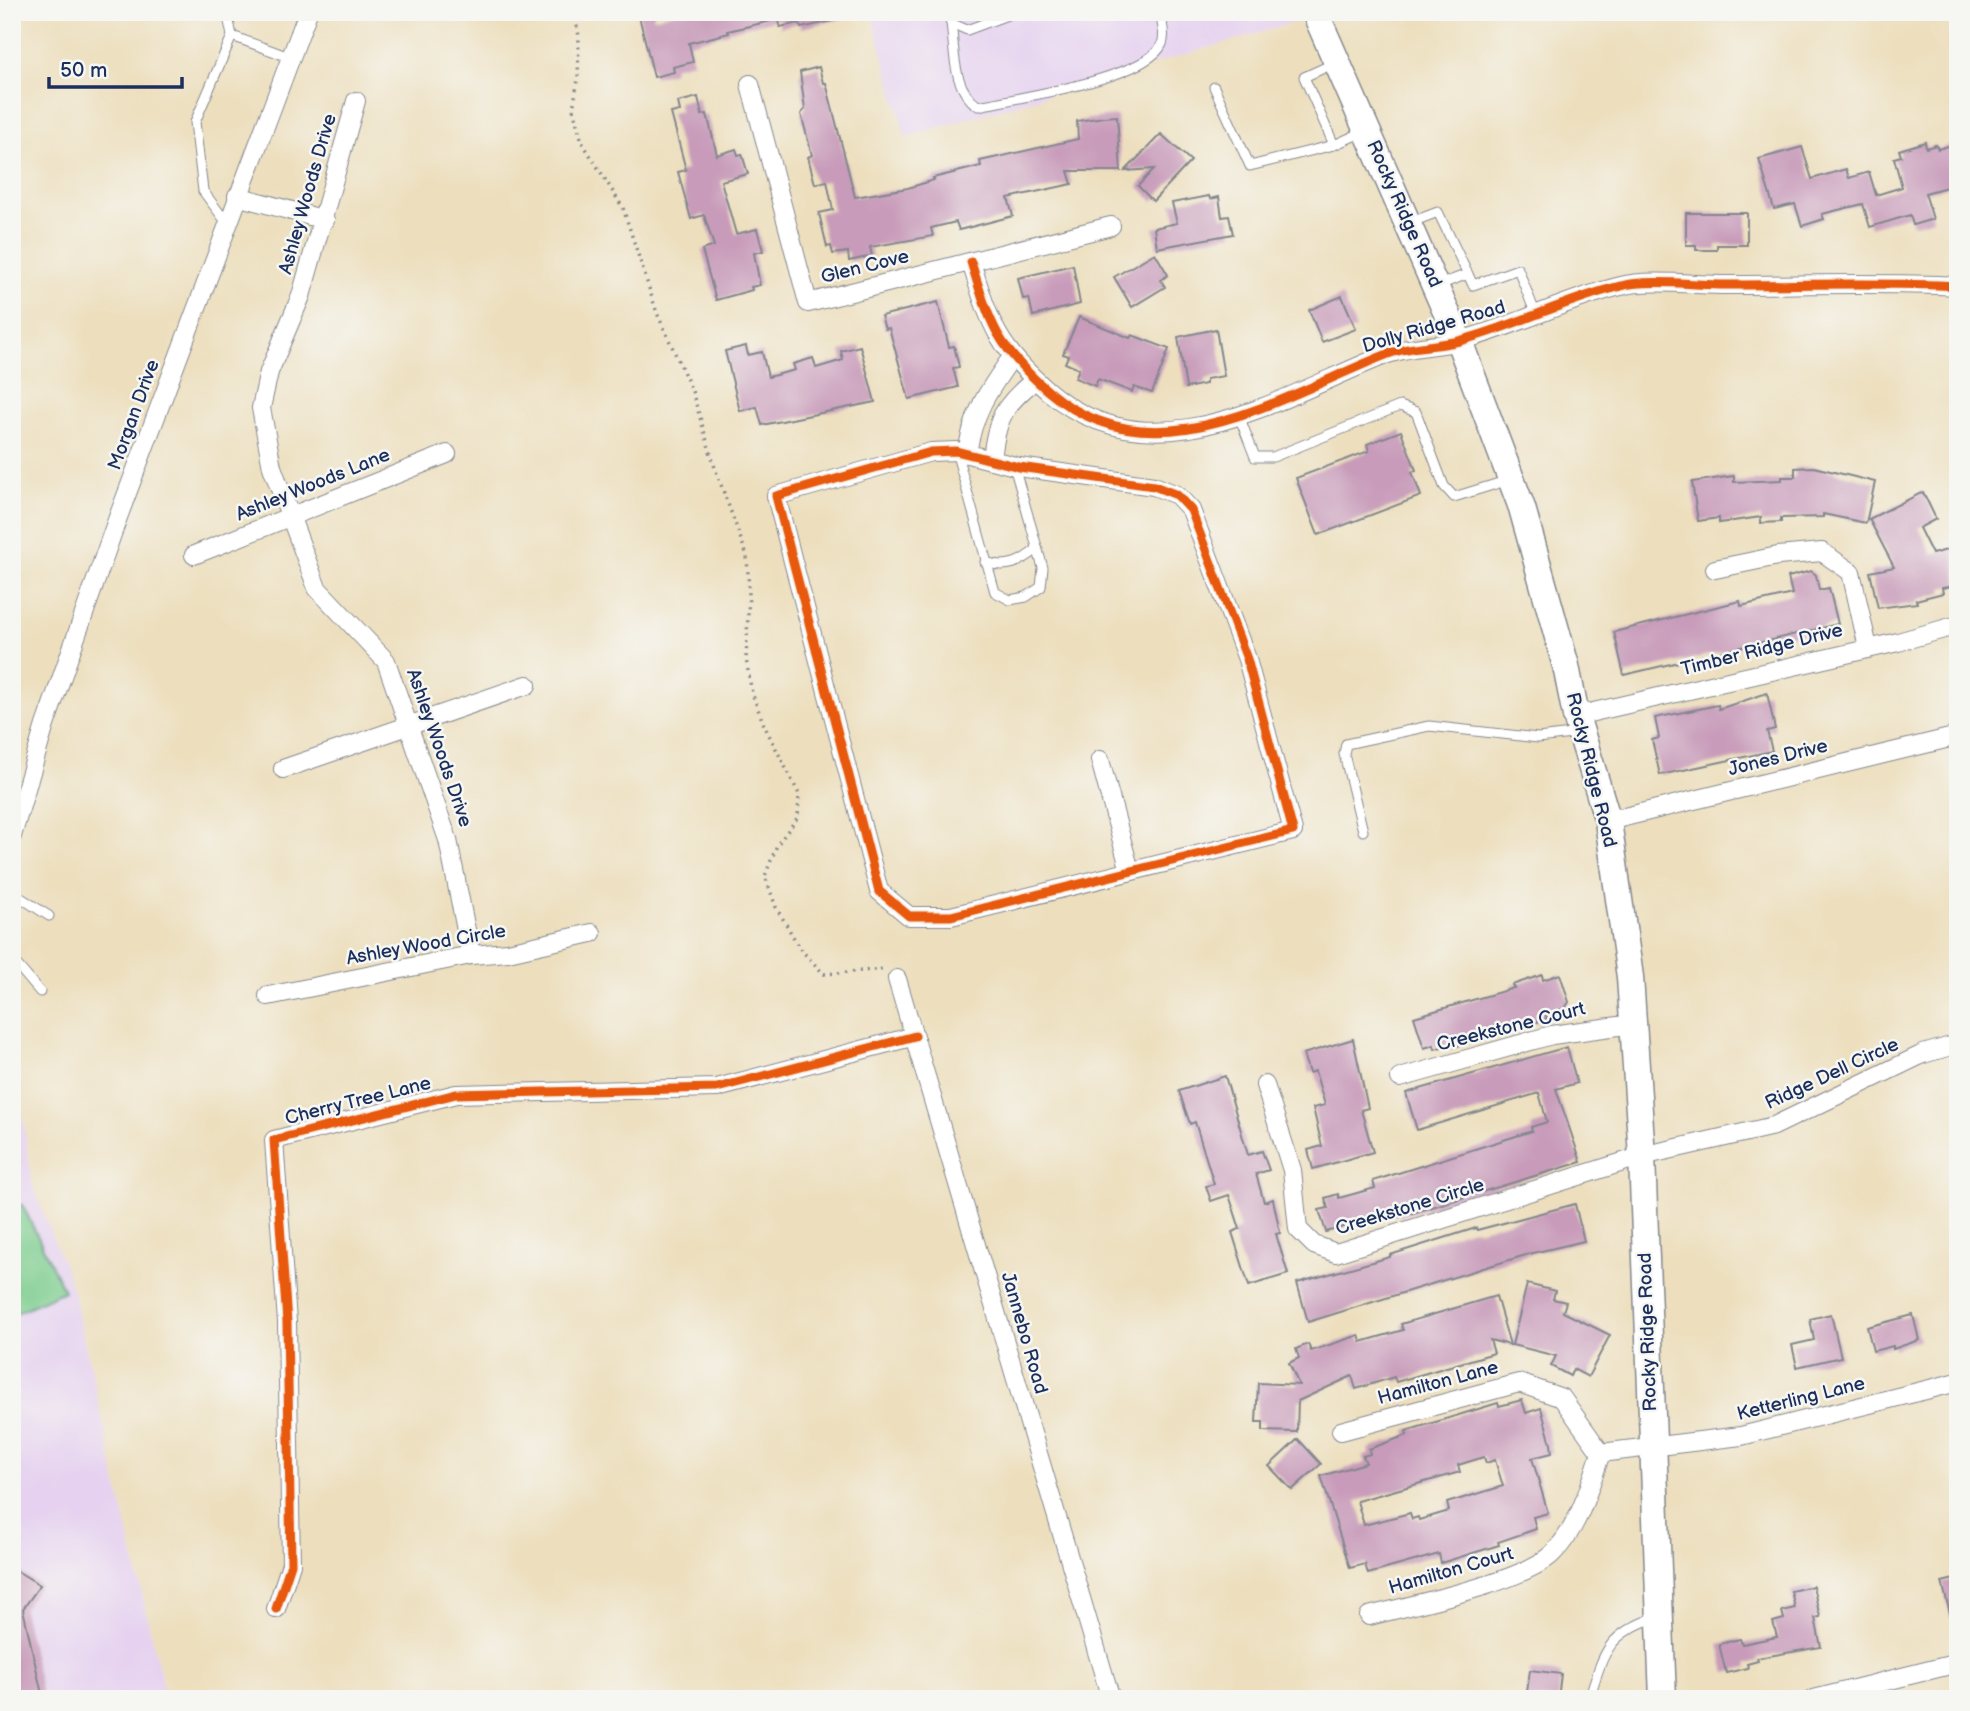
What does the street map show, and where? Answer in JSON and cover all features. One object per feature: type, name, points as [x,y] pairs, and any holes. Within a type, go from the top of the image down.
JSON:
[{"type":"main road","name":"Rocky Ridge Road","points":[[1315,12],[1459,341],[1511,480],[1608,821],[1630,977],[1642,1156],[1663,1699]]},
{"type":"street","name":"Morgan Drive","points":[[12,836],[67,660],[237,196],[308,12]]},
{"type":"street","name":"Glen Cove","points":[[750,84],[808,303],[1111,226]]},
{"type":"street","name":"Ashley Woods Drive","points":[[356,101],[325,220],[301,296],[269,372],[261,408],[272,467],[317,588],[387,661],[448,840],[471,955]]},
{"type":"street","points":[[237,196],[325,220]]},
{"type":"street","name":"Dolly Ridge Road","points":[[971,262],[989,323],[1013,357],[1066,407],[1095,422],[1123,429],[1197,428],[1239,416],[1387,354],[1459,341],[1623,285],[1958,286]]},
{"type":"street","points":[[962,452],[979,407],[1013,357]]},
{"type":"street","points":[[992,460],[995,430],[1010,400],[1035,380]]},
{"type":"street","points":[[931,452],[962,452],[1014,466],[1154,486],[1177,495],[1191,510],[1247,659],[1293,831],[951,916],[909,916],[879,891],[776,496],[931,452]]},
{"type":"street","name":"Ashley Woods Lane","points":[[194,555],[447,454]]},
{"type":"street","points":[[1716,569],[1778,556],[1822,552],[1851,572],[1868,648]]},
{"type":"street","name":"Timber Ridge Drive","points":[[1579,724],[1958,625]]},
{"type":"street","points":[[283,769],[527,685]]},
{"type":"street","name":"Jones Drive","points":[[1608,821],[1958,736]]},
{"type":"street","points":[[1100,760],[1130,871]]},
{"type":"street","name":"Ashley Wood Circle","points":[[268,996],[471,955],[508,952],[592,933]]},
{"type":"street","name":"Jannebo Road","points":[[897,979],[1111,1699]]},
{"type":"street","name":"Creekstone Court","points":[[1401,1078],[1552,1035],[1633,1024]]},
{"type":"street","name":"Cherry Tree Lane","points":[[276,1609],[291,1564],[287,1322],[274,1140],[456,1094],[717,1088],[915,1036]]},
{"type":"street","name":"Ridge Dell Circle","points":[[1642,1156],[1774,1126],[1923,1054],[1958,1044]]},
{"type":"street","name":"Creekstone Circle","points":[[1265,1085],[1292,1170],[1298,1229],[1314,1245],[1336,1253],[1642,1156]]},
{"type":"street","name":"Ketterling Lane","points":[[1652,1449],[1741,1436],[1958,1382]]},
{"type":"street","name":"Hamilton Lane","points":[[1340,1431],[1519,1383],[1562,1398],[1601,1453]]},
{"type":"street","points":[[1601,1453],[1652,1449]]},
{"type":"street","name":"Hamilton Court","points":[[1369,1616],[1523,1573],[1552,1554],[1579,1516],[1601,1453]]},
{"type":"street","points":[[1814,1699],[1958,1663]]},
{"type":"lane","points":[[227,223],[203,191],[195,122],[232,36],[228,12]]},
{"type":"lane","points":[[947,12],[960,88],[967,99],[978,106],[1108,78],[1146,63],[1162,43],[1163,25],[1158,12]]},
{"type":"lane","points":[[951,23],[967,30],[1009,13]]},
{"type":"lane","points":[[232,36],[289,57]]},
{"type":"lane","points":[[1334,145],[1304,77],[1337,62]]},
{"type":"lane","points":[[1214,87],[1250,166],[1334,145],[1367,130]]},
{"type":"lane","points":[[1408,224],[1438,212],[1473,285],[1518,269],[1536,315]]},
{"type":"lane","points":[[1435,286],[1468,274]]},
{"type":"lane","points":[[1239,416],[1255,457],[1273,457],[1400,406],[1416,412],[1444,486],[1454,498],[1511,480]]},
{"type":"lane","points":[[962,452],[985,562],[995,592],[1010,600],[1026,597],[1041,587],[1043,568],[1014,466]]},
{"type":"lane","points":[[985,562],[996,565],[1021,562],[1037,549]]},
{"type":"lane","points":[[1363,831],[1344,754],[1346,744],[1429,726],[1538,738],[1579,724]]},
{"type":"lane","points":[[12,892],[49,916]]},
{"type":"lane","points":[[12,959],[40,992]]},
{"type":"lane","points":[[1589,1699],[1615,1638],[1628,1627],[1659,1616]]},
{"type":"path","points":[[574,12],[579,36],[579,68],[573,109],[582,142],[623,208],[657,313],[692,391],[712,460],[747,556],[749,592],[746,659],[752,693],[764,725],[799,794],[798,817],[777,845],[765,876],[776,907],[801,950],[824,974],[890,968],[897,979]]},
{"type":"shaded area","points":[[871,12],[1299,12],[1302,20],[906,137]]},
{"type":"shaded area","points":[[12,1033],[32,1184],[72,1287],[166,1699],[12,1699]]},
{"type":"green space","points":[[22,1204],[64,1291],[12,1315],[12,1209]]},
{"type":"building","points":[[638,12],[653,12],[654,18],[677,12],[845,12],[845,18],[801,28],[799,23],[780,27],[779,19],[689,43],[693,62],[673,67],[674,72],[654,77]]},
{"type":"building","points":[[819,67],[823,83],[826,83],[855,197],[908,188],[934,180],[933,178],[981,166],[980,161],[1078,139],[1077,121],[1104,117],[1117,116],[1121,171],[1068,171],[1072,184],[1008,198],[1013,216],[959,230],[956,222],[931,228],[933,236],[870,247],[872,256],[849,261],[848,252],[833,254],[831,246],[827,247],[819,213],[833,210],[827,181],[815,184],[808,157],[812,155],[801,114],[805,109],[800,72]]},
{"type":"building","points":[[698,97],[702,115],[707,114],[717,155],[736,149],[738,155],[742,154],[748,174],[721,181],[736,234],[757,229],[763,251],[754,253],[760,285],[751,287],[752,290],[716,300],[702,250],[714,246],[704,215],[691,219],[678,172],[686,170],[671,113],[680,111],[678,102]]},
{"type":"building","points":[[1161,134],[1191,161],[1153,201],[1138,186],[1154,169],[1125,171]]},
{"type":"building","points":[[1925,142],[1926,148],[1936,145],[1938,149],[1958,143],[1958,184],[1925,193],[1933,219],[1913,225],[1910,215],[1870,227],[1863,204],[1822,214],[1824,219],[1802,226],[1795,204],[1774,209],[1759,159],[1802,147],[1812,179],[1846,169],[1849,178],[1869,172],[1876,195],[1902,187],[1894,158],[1901,156],[1899,150]]},
{"type":"building","points":[[1209,196],[1210,199],[1219,197],[1222,217],[1229,216],[1233,234],[1157,248],[1154,228],[1177,223],[1172,203]]},
{"type":"building","points":[[1686,213],[1747,213],[1747,245],[1717,245],[1717,250],[1696,250],[1696,245],[1686,245]]},
{"type":"building","points":[[1155,253],[1168,275],[1161,280],[1165,287],[1132,307],[1114,277]]},
{"type":"building","points":[[1073,265],[1080,304],[1033,316],[1029,298],[1023,299],[1018,278]]},
{"type":"building","points":[[1342,296],[1356,329],[1322,342],[1309,310]]},
{"type":"building","points":[[938,302],[949,347],[954,346],[959,367],[953,368],[958,387],[909,399],[889,328],[885,329],[881,316]]},
{"type":"building","points":[[1079,317],[1130,338],[1132,335],[1169,349],[1152,393],[1134,387],[1132,392],[1098,379],[1095,386],[1075,378],[1079,369],[1065,363],[1068,356],[1063,354]]},
{"type":"building","points":[[1216,329],[1224,376],[1206,379],[1206,384],[1186,388],[1178,337]]},
{"type":"building","points":[[746,346],[748,355],[762,352],[768,377],[795,370],[793,364],[813,358],[816,368],[843,360],[841,351],[860,346],[875,402],[762,425],[757,407],[740,411],[725,351]]},
{"type":"building","points":[[1401,431],[1416,470],[1412,472],[1421,496],[1318,535],[1296,478],[1369,451],[1367,444]]},
{"type":"building","points":[[1814,467],[1875,482],[1866,523],[1823,514],[1823,517],[1781,518],[1781,522],[1761,523],[1761,517],[1719,523],[1719,518],[1698,521],[1692,482],[1734,476],[1734,482],[1782,480],[1782,477],[1795,477],[1795,468]]},
{"type":"building","points":[[1923,492],[1936,519],[1919,528],[1932,554],[1954,548],[1958,585],[1942,588],[1943,593],[1916,600],[1917,603],[1878,608],[1870,572],[1894,567],[1869,519]]},
{"type":"building","points":[[1811,571],[1816,575],[1819,590],[1829,588],[1838,624],[1624,675],[1614,632],[1740,601],[1741,606],[1792,594],[1788,577]]},
{"type":"building","points":[[1767,693],[1775,729],[1767,731],[1772,751],[1660,775],[1652,740],[1659,738],[1655,718],[1718,705],[1719,709]]},
{"type":"building","points":[[1560,974],[1569,1002],[1565,1008],[1546,1016],[1547,1019],[1500,1033],[1469,1037],[1470,1042],[1453,1047],[1452,1044],[1435,1049],[1434,1045],[1424,1048],[1414,1017],[1514,988],[1512,985],[1542,975],[1543,980]]},
{"type":"building","points":[[1353,1039],[1368,1108],[1361,1110],[1373,1152],[1313,1169],[1308,1150],[1322,1146],[1313,1108],[1325,1105],[1315,1071],[1309,1073],[1303,1054]]},
{"type":"building","points":[[1567,1047],[1577,1083],[1556,1089],[1581,1162],[1399,1217],[1398,1213],[1383,1215],[1326,1232],[1319,1210],[1328,1208],[1325,1198],[1338,1194],[1339,1198],[1375,1188],[1373,1181],[1532,1131],[1531,1127],[1547,1122],[1539,1093],[1417,1130],[1406,1093]]},
{"type":"building","points":[[1225,1076],[1248,1155],[1262,1151],[1269,1170],[1256,1174],[1264,1202],[1273,1199],[1280,1233],[1276,1234],[1288,1274],[1249,1286],[1232,1232],[1240,1229],[1229,1195],[1211,1201],[1206,1186],[1214,1184],[1195,1122],[1190,1124],[1179,1091]]},
{"type":"building","points":[[1575,1204],[1584,1241],[1529,1254],[1308,1322],[1297,1283],[1390,1257],[1476,1228],[1477,1230]]},
{"type":"building","points":[[1527,1284],[1555,1291],[1553,1299],[1566,1302],[1563,1312],[1610,1335],[1588,1377],[1573,1369],[1570,1376],[1551,1366],[1556,1356],[1512,1345]]},
{"type":"building","points":[[1496,1296],[1510,1345],[1490,1340],[1494,1353],[1396,1382],[1394,1377],[1356,1389],[1352,1376],[1298,1401],[1297,1432],[1263,1431],[1263,1422],[1256,1422],[1258,1383],[1299,1385],[1289,1363],[1299,1358],[1296,1349],[1308,1344],[1311,1351],[1359,1335],[1361,1342],[1403,1330],[1401,1324]]},
{"type":"building","points":[[1831,1314],[1841,1357],[1797,1367],[1792,1345],[1814,1340],[1810,1319]]},
{"type":"building","points":[[1913,1315],[1919,1340],[1893,1349],[1893,1346],[1873,1351],[1867,1327]]},
{"type":"building","points":[[1522,1400],[1526,1413],[1541,1408],[1552,1453],[1532,1458],[1548,1513],[1533,1517],[1536,1529],[1498,1542],[1499,1545],[1441,1563],[1439,1554],[1368,1574],[1365,1564],[1350,1568],[1321,1476],[1366,1463],[1363,1456],[1370,1454],[1369,1449],[1407,1435],[1406,1431],[1498,1403],[1499,1406]],"holes":[[[1484,1457],[1486,1463],[1495,1460],[1503,1486],[1447,1503],[1449,1511],[1419,1520],[1418,1517],[1412,1519],[1410,1513],[1364,1525],[1357,1501],[1460,1472],[1458,1465]]]},
{"type":"building","points":[[1298,1439],[1321,1464],[1292,1490],[1269,1466]]},
{"type":"building","points":[[12,1568],[40,1585],[23,1609],[43,1699],[12,1699]]},
{"type":"building","points":[[1958,1578],[1958,1625],[1953,1625],[1942,1582]]},
{"type":"building","points":[[1813,1586],[1820,1617],[1815,1618],[1821,1647],[1757,1658],[1758,1661],[1747,1664],[1748,1668],[1726,1673],[1719,1644],[1740,1639],[1742,1644],[1777,1637],[1773,1622],[1784,1619],[1782,1611],[1795,1608],[1791,1591]]},
{"type":"building","points":[[1530,1670],[1561,1674],[1558,1699],[1526,1699]]},
{"type":"cycle path","points":[[971,262],[990,318],[1017,361],[1048,391],[1088,417],[1129,429],[1172,430],[1215,423],[1301,392],[1392,353],[1479,335],[1580,298],[1632,284],[1958,286]]},
{"type":"cycle path","points":[[956,451],[1019,467],[1154,486],[1177,495],[1191,510],[1247,659],[1293,831],[951,916],[909,916],[879,891],[776,496],[931,452],[956,451]]},
{"type":"cycle path","points":[[276,1609],[291,1564],[287,1322],[274,1140],[456,1094],[717,1088],[915,1036]]}]
